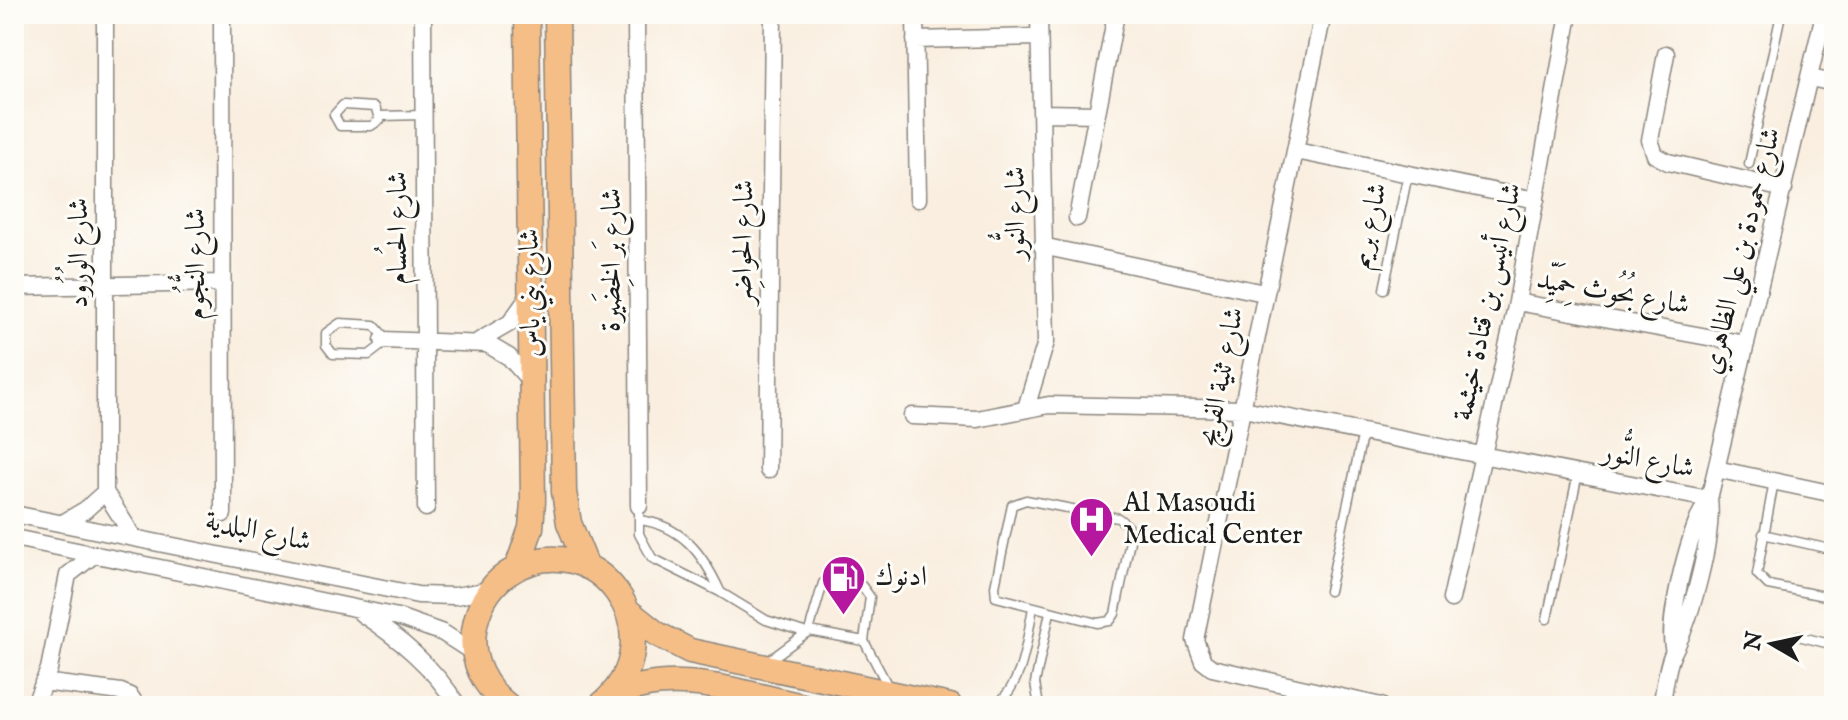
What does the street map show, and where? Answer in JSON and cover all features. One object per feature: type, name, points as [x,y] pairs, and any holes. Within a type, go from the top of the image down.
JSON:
[{"type":"main road","name":"شارع بني ياس","points":[[517,568],[532,515],[527,14]]},
{"type":"main road","name":"شارع بني ياس","points":[[557,14],[564,492],[569,523],[587,567]]},
{"type":"main road","points":[[508,706],[486,684],[476,660],[476,620],[491,590],[517,568],[555,559],[587,567],[607,580],[628,611],[673,644],[708,656],[950,706]]},
{"type":"main road","points":[[604,702],[629,666],[633,638],[628,611]]},
{"type":"main road","points":[[604,702],[626,689],[663,681],[803,706]]},
{"type":"street","name":"شارع الوُرُود","points":[[105,14],[105,492]]},
{"type":"street","name":"شارع النُّجُوم","points":[[222,14],[223,514]]},
{"type":"street","name":"شارع الحُسام","points":[[423,14],[426,508]]},
{"type":"street","name":"شارع بَر الخِضَيرة","points":[[636,14],[639,513]]},
{"type":"street","name":"شارع الحواضِر","points":[[768,470],[773,14]]},
{"type":"street","points":[[915,14],[918,199]]},
{"type":"street","name":"شارع النُّور","points":[[1026,408],[1046,342],[1039,14]]},
{"type":"street","points":[[1077,218],[1116,14]]},
{"type":"street","name":"شارع ثنية الفريج","points":[[1323,14],[1196,629],[1197,651],[1203,661],[1223,672],[1381,706]]},
{"type":"street","name":"شارع أنيس بن قتادة خيثمة","points":[[1451,599],[1517,302],[1569,14]]},
{"type":"street","name":"شارع حمودة بن علي الظاهري","points":[[1661,706],[1674,651],[1670,629],[1698,518],[1709,499],[1824,14]]},
{"type":"street","points":[[915,40],[1039,37]]},
{"type":"street","points":[[1666,54],[1650,140],[1655,155],[1668,162],[1784,189]]},
{"type":"street","points":[[1810,78],[1834,83]]},
{"type":"street","points":[[1043,113],[1097,114]]},
{"type":"street","name":"شارع بريم","points":[[1296,151],[1536,200]]},
{"type":"street","points":[[1042,246],[1264,293]]},
{"type":"street","points":[[14,287],[223,283]]},
{"type":"street","points":[[479,341],[510,323],[530,293]]},
{"type":"street","name":"شارع بُحُوث حِمَيِّد","points":[[1517,302],[1746,344]]},
{"type":"street","name":"شارع الحُسام","points":[[383,340],[479,341]]},
{"type":"street","points":[[479,341],[509,357],[532,383]]},
{"type":"street","name":"شارع النُّور","points":[[912,416],[977,419],[1026,408],[1076,404],[1243,409],[1709,499]]},
{"type":"street","points":[[1716,469],[1834,494]]},
{"type":"street","points":[[63,523],[85,510],[105,492],[134,538]]},
{"type":"street","name":"شارع البلدية","points":[[14,514],[418,595],[455,596],[491,590]]},
{"type":"street","name":"شارع البلدية","points":[[14,538],[426,625],[476,660]]},
{"type":"street","points":[[34,706],[49,669],[68,575],[52,546]]},
{"type":"street","points":[[68,575],[95,554]]},
{"type":"street","points":[[353,608],[410,648],[437,676],[458,706]]},
{"type":"street","points":[[476,660],[485,706]]},
{"type":"street","points":[[43,682],[121,692],[130,696],[137,706]]},
{"type":"lane","points":[[1749,164],[1781,14]]},
{"type":"lane","points":[[380,116],[375,125],[344,127],[336,123],[334,115],[343,105],[371,106],[380,116],[423,115]]},
{"type":"lane","name":"شارع بريم","points":[[1384,289],[1408,174]]},
{"type":"lane","name":"شارع الحُسام","points":[[340,323],[374,325],[383,340],[375,354],[339,355],[329,350],[325,339],[329,328],[340,323]]},
{"type":"lane","points":[[1329,591],[1363,432]]},
{"type":"lane","name":"شارع النُّور","points":[[1547,619],[1578,473]]},
{"type":"lane","points":[[1774,481],[1756,569],[1763,582],[1834,598]]},
{"type":"lane","points":[[1026,500],[1123,521],[1131,536],[1113,618],[1101,624],[1033,608],[1001,601],[994,591],[1011,511],[1016,501],[1026,500]]},
{"type":"lane","points":[[639,513],[680,534],[702,556],[720,592]]},
{"type":"lane","points":[[639,513],[642,543],[652,558],[720,592],[766,620],[808,632],[864,641]]},
{"type":"lane","points":[[1763,534],[1834,550]]},
{"type":"lane","points":[[761,666],[808,632],[823,583],[828,580],[862,586],[867,588],[870,597],[864,641],[893,694]]},
{"type":"lane","points":[[995,706],[1009,694],[1016,680],[1033,608]]},
{"type":"lane","points":[[1039,706],[1035,683],[1050,612]]},
{"type":"lane","points":[[1798,636],[1834,645]]},
{"type":"place","name":"Al Masoudi Medical Center","points":[[1092,558]]},
{"type":"place","name":"ادنوك","points":[[844,616]]}]
